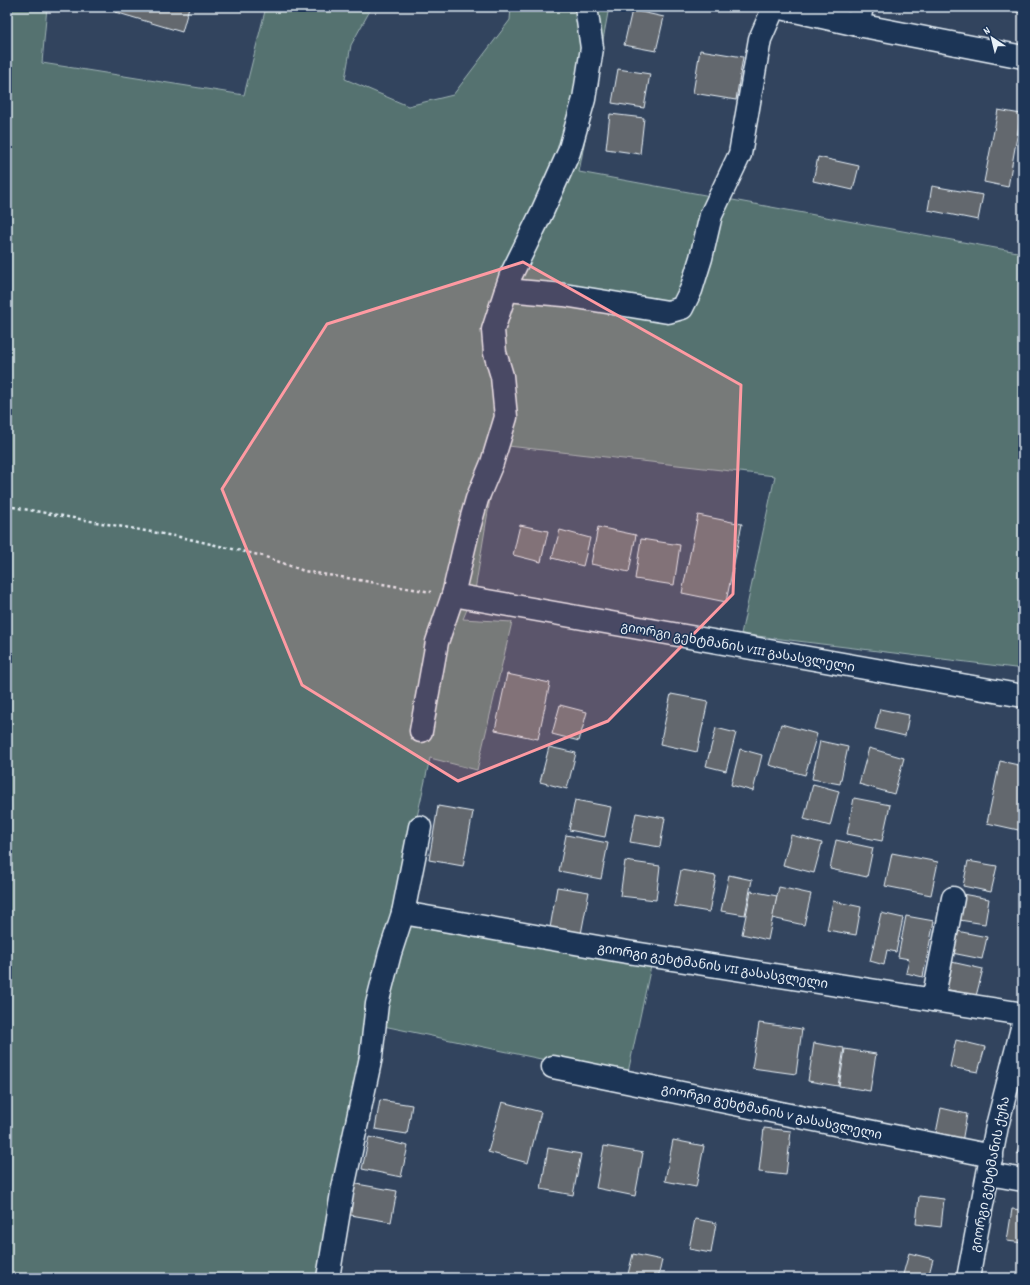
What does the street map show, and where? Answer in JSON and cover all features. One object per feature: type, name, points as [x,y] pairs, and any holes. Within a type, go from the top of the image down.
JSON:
[{"type":"street","points":[[421,731],[437,642],[453,596],[468,531],[478,499],[492,463],[506,417],[502,376],[495,354],[493,330],[511,275],[569,152],[584,98],[592,48],[586,7]]},
{"type":"street","points":[[506,290],[564,296],[668,312],[682,308],[691,290],[701,258],[711,215],[740,154],[760,39],[774,7]]},
{"type":"street","points":[[777,7],[860,16],[1023,57]]},
{"type":"street","name":"გიორგი გეხტმანის VIII გასასვლელი","points":[[453,596],[1023,696]]},
{"type":"street","points":[[328,1278],[342,1194],[371,1057],[377,1004],[390,953],[403,913],[420,827]]},
{"type":"street","points":[[933,1000],[953,898]]},
{"type":"street","name":"გიორგი გეხტმანის VII გასასვლელი","points":[[403,913],[621,951],[1023,1014]]},
{"type":"street","name":"გიორგი გეხტმანის ქუჩა","points":[[968,1278],[997,1126],[1022,1035]]},
{"type":"street","name":"გიორგი გეხტმანის V გასასვლელი","points":[[553,1067],[990,1165],[1023,1180]]},
{"type":"path","points":[[7,506],[185,538],[263,556],[304,571],[453,596]]},
{"type":"highlighted area","points":[[523,262],[741,385],[733,594],[608,721],[458,781],[302,685],[222,489],[327,324]]},
{"type":"green space","points":[[7,7],[47,7],[42,63],[244,95],[266,7],[372,7],[351,45],[345,79],[408,106],[453,95],[510,20],[511,7],[609,7],[579,172],[1023,253],[1023,669],[741,634],[775,476],[499,445],[475,590],[463,619],[512,622],[477,770],[430,758],[398,903],[396,924],[651,966],[627,1077],[374,1024],[318,1278],[7,1278]]},
{"type":"building","points":[[117,7],[189,7],[182,32],[115,12]]},
{"type":"building","points":[[1023,7],[1023,13],[997,8]]},
{"type":"building","points":[[632,10],[664,17],[656,51],[624,45]]},
{"type":"building","points":[[700,50],[743,57],[736,100],[693,93]]},
{"type":"building","points":[[618,69],[650,74],[644,108],[612,103]]},
{"type":"building","points":[[998,110],[1021,114],[1008,187],[984,182]]},
{"type":"building","points":[[610,114],[644,118],[640,154],[606,149]]},
{"type":"building","points":[[818,157],[859,166],[853,190],[813,181]]},
{"type":"building","points":[[932,186],[983,195],[978,220],[928,210]]},
{"type":"building","points":[[698,515],[742,524],[726,602],[682,593]]},
{"type":"building","points":[[520,525],[548,531],[541,562],[513,555]]},
{"type":"building","points":[[598,527],[636,535],[629,572],[591,564]]},
{"type":"building","points":[[560,530],[590,538],[583,566],[552,558]]},
{"type":"building","points":[[641,539],[680,545],[674,585],[635,579]]},
{"type":"building","points":[[507,674],[550,683],[538,739],[495,730]]},
{"type":"building","points":[[671,694],[708,701],[697,752],[660,744]]},
{"type":"building","points":[[560,705],[587,712],[579,741],[552,734]]},
{"type":"building","points":[[880,709],[909,715],[905,736],[875,729]]},
{"type":"building","points":[[781,724],[817,734],[805,775],[769,765]]},
{"type":"building","points":[[716,728],[736,733],[726,771],[706,766]]},
{"type":"building","points":[[820,741],[848,747],[840,784],[812,779]]},
{"type":"building","points":[[549,747],[576,753],[567,789],[540,782]]},
{"type":"building","points":[[869,748],[904,758],[894,794],[859,784]]},
{"type":"building","points":[[740,749],[762,755],[753,791],[731,785]]},
{"type":"building","points":[[1000,761],[1023,766],[1023,831],[987,823]]},
{"type":"building","points":[[813,784],[839,791],[830,826],[804,819]]},
{"type":"building","points":[[854,798],[890,805],[882,841],[847,834]]},
{"type":"building","points":[[575,800],[611,807],[605,837],[569,830]]},
{"type":"building","points":[[438,806],[473,812],[463,866],[429,860]]},
{"type":"building","points":[[636,813],[665,818],[660,847],[630,842]]},
{"type":"building","points":[[566,835],[608,843],[601,879],[559,871]]},
{"type":"building","points":[[791,835],[822,843],[814,873],[783,865]]},
{"type":"building","points":[[836,840],[873,848],[867,877],[830,869]]},
{"type":"building","points":[[892,853],[938,862],[931,895],[885,886]]},
{"type":"building","points":[[625,861],[660,866],[656,900],[620,896]]},
{"type":"building","points":[[968,861],[997,866],[991,892],[963,886]]},
{"type":"building","points":[[681,870],[716,876],[709,912],[674,906]]},
{"type":"building","points":[[729,875],[752,880],[745,915],[721,911]]},
{"type":"building","points":[[557,887],[589,892],[581,934],[550,928]]},
{"type":"building","points":[[779,887],[811,894],[804,925],[772,918]]},
{"type":"building","points":[[751,891],[777,896],[768,940],[742,934]]},
{"type":"building","points":[[957,893],[989,899],[985,924],[953,919]]},
{"type":"building","points":[[833,901],[861,907],[856,935],[827,930]]},
{"type":"building","points":[[881,913],[903,918],[896,952],[887,950],[884,965],[870,961]]},
{"type":"building","points":[[906,916],[934,921],[923,977],[906,973],[909,959],[898,957]]},
{"type":"building","points":[[952,930],[987,937],[982,959],[947,952]]},
{"type":"building","points":[[947,961],[983,969],[976,996],[941,988]]},
{"type":"building","points":[[759,1023],[802,1029],[796,1074],[752,1068]]},
{"type":"building","points":[[956,1040],[985,1047],[978,1072],[950,1067]]},
{"type":"building","points":[[814,1043],[844,1048],[838,1086],[808,1081]]},
{"type":"building","points":[[845,1049],[876,1054],[870,1091],[839,1086]]},
{"type":"building","points":[[380,1100],[412,1105],[407,1134],[375,1129]]},
{"type":"building","points":[[502,1102],[541,1112],[528,1163],[488,1152]]},
{"type":"building","points":[[941,1108],[967,1114],[962,1142],[935,1138]]},
{"type":"building","points":[[764,1128],[791,1131],[786,1175],[759,1172]]},
{"type":"building","points":[[1023,1130],[1023,1155],[1017,1153]]},
{"type":"building","points":[[369,1137],[408,1146],[401,1177],[362,1169]]},
{"type":"building","points":[[673,1140],[704,1146],[696,1187],[665,1181]]},
{"type":"building","points":[[604,1146],[643,1153],[635,1196],[596,1188]]},
{"type":"building","points":[[548,1148],[581,1154],[573,1195],[541,1189]]},
{"type":"building","points":[[351,1183],[397,1191],[391,1222],[345,1214]]},
{"type":"building","points":[[919,1196],[944,1199],[941,1227],[916,1224]]},
{"type":"building","points":[[1012,1209],[1023,1210],[1023,1243],[1007,1241]]},
{"type":"building","points":[[695,1219],[716,1223],[711,1253],[689,1249]]},
{"type":"building","points":[[909,1253],[933,1259],[928,1278],[902,1278]]},
{"type":"building","points":[[633,1254],[662,1260],[658,1278],[627,1278]]}]
